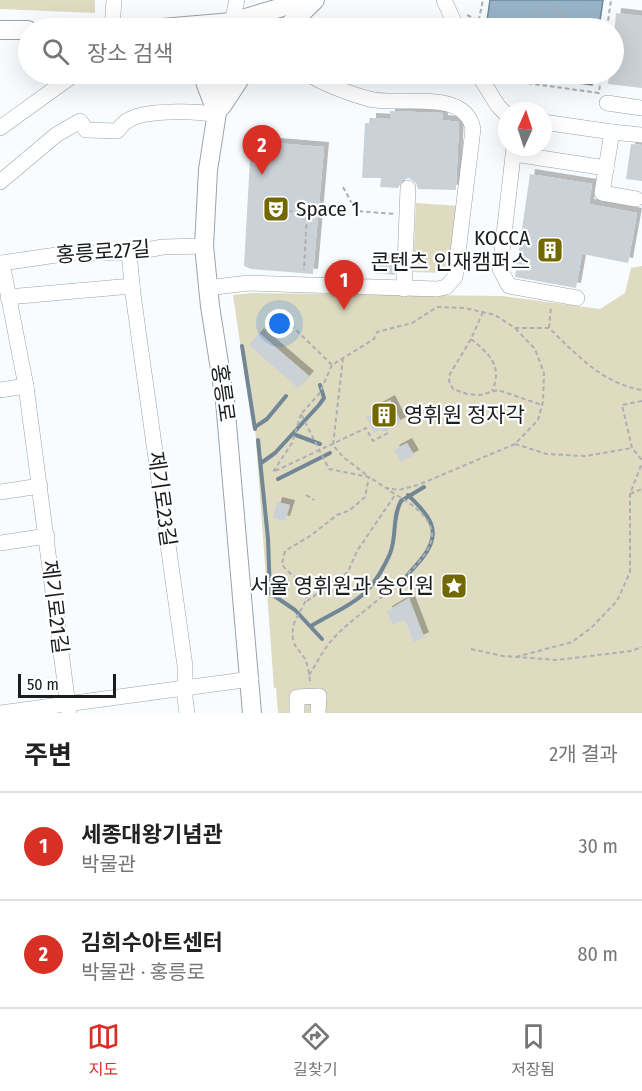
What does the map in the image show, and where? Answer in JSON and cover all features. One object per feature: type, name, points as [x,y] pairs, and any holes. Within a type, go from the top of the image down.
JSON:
[{"type":"main road","points":[[253,18],[306,0]]},
{"type":"main road","points":[[296,18],[315,0]]},
{"type":"main road","points":[[0,30],[18,30]]},
{"type":"main road","points":[[206,84],[217,115]]},
{"type":"main road","name":"홍릉로","points":[[222,84],[208,170],[204,246],[207,288],[225,401],[252,713]]},
{"type":"main road","points":[[217,115],[236,84]]},
{"type":"street","points":[[113,18],[114,0]]},
{"type":"street","points":[[233,18],[237,0]]},
{"type":"street","points":[[444,0],[452,18]]},
{"type":"street","points":[[0,128],[61,84]]},
{"type":"street","points":[[207,288],[248,283],[437,289],[446,287],[455,277],[474,129],[472,121],[465,112],[446,103],[370,100],[330,84]]},
{"type":"street","points":[[488,84],[498,105]]},
{"type":"street","points":[[607,104],[642,108]]},
{"type":"street","points":[[0,182],[56,135],[80,120],[86,130],[117,131],[128,120],[156,113],[196,111],[217,115]]},
{"type":"street","points":[[552,123],[642,135]]},
{"type":"street","points":[[612,132],[602,193],[636,199]]},
{"type":"street","points":[[519,156],[500,269],[509,286],[577,298]]},
{"type":"street","points":[[545,156],[606,168]]},
{"type":"street","points":[[404,289],[408,188]]},
{"type":"street","name":"홍릉로27길","points":[[1,263],[70,253],[129,253],[163,247],[204,246]]},
{"type":"street","name":"제기로23길","points":[[129,253],[185,666],[187,713]]},
{"type":"street","name":"제기로21길","points":[[1,263],[26,387],[68,708]]},
{"type":"street","points":[[8,297],[132,286]]},
{"type":"street","points":[[0,390],[26,387]]},
{"type":"street","points":[[0,492],[40,486]]},
{"type":"street","name":"제기로21길","points":[[0,543],[46,536]]},
{"type":"street","points":[[0,713],[68,708],[185,687],[250,679]]},
{"type":"street","points":[[297,713],[297,697],[319,696],[318,713]]},
{"type":"path","points":[[479,18],[483,0]]},
{"type":"path","points":[[608,18],[611,0]]},
{"type":"path","points":[[550,6],[551,1]]},
{"type":"path","points":[[535,18],[542,7],[550,6],[560,14],[561,18]]},
{"type":"path","points":[[525,84],[599,93],[600,84]]},
{"type":"path","points":[[343,187],[356,211],[407,215]]},
{"type":"path","points":[[266,209],[307,213],[303,285]]},
{"type":"path","points":[[549,328],[553,294]]},
{"type":"path","points":[[386,430],[388,434],[373,441],[366,428],[273,472],[292,443],[301,414],[319,394],[332,365],[374,339],[377,332],[412,323],[437,307],[465,308],[495,315],[515,328],[535,349],[544,373],[542,405],[538,420],[515,444],[418,485],[399,490],[386,488]]},
{"type":"path","points":[[483,312],[471,339],[450,374],[449,381],[453,388],[467,394],[480,395],[498,390],[542,405]]},
{"type":"path","points":[[291,325],[332,365]]},
{"type":"path","points":[[515,328],[549,328],[584,362],[607,378],[642,390]]},
{"type":"path","points":[[471,339],[483,348],[494,364],[497,374],[492,391]]},
{"type":"path","points":[[344,358],[334,420],[333,445],[343,457],[420,513],[432,531],[425,552],[397,585],[352,619],[332,639],[309,675],[304,659],[293,643],[293,623],[306,602],[348,572],[357,551],[395,495]]},
{"type":"path","points":[[516,657],[573,642],[591,628],[617,601],[630,572],[630,494],[642,462],[632,448],[622,405],[642,401]]},
{"type":"path","points":[[301,414],[329,469],[369,477]]},
{"type":"path","points":[[515,444],[548,454],[585,456],[632,448]]},
{"type":"path","points":[[306,602],[305,590],[299,580],[288,574],[282,564],[285,551],[338,515],[350,510],[365,497],[369,477]]},
{"type":"path","points":[[630,494],[642,489]]},
{"type":"path","points":[[306,495],[314,500]]},
{"type":"path","points":[[471,649],[516,657],[557,660],[631,651],[642,647]]},
{"type":"shaded area","points":[[0,0],[95,0],[95,13],[0,9]]},
{"type":"shaded area","points":[[416,203],[459,206],[455,257],[444,273],[413,272]]},
{"type":"shaded area","name":"서울 영휘원과 숭인원","points":[[642,266],[642,713],[278,713],[276,688],[274,688],[255,428],[252,425],[233,295],[252,293],[502,296],[600,309],[625,293],[631,268]]},
{"type":"water","points":[[490,0],[603,0],[600,18],[487,18]]},
{"type":"building","points":[[616,13],[642,16],[642,88],[608,84],[624,84],[624,18],[616,18]]},
{"type":"building","points":[[390,111],[442,113],[443,120],[459,122],[456,190],[418,189],[416,183],[409,178],[403,180],[398,188],[380,187],[381,178],[362,178],[365,123],[371,123],[371,118],[390,119]]},
{"type":"building","points":[[251,141],[324,147],[313,274],[251,269],[244,266]]},
{"type":"building","points":[[631,144],[642,145],[642,181],[626,179]]},
{"type":"building","name":"KOCCA 콘텐츠 인재캠퍼스","points":[[530,174],[592,184],[589,204],[637,213],[628,263],[582,254],[576,288],[515,277]]},
{"type":"building","points":[[374,259],[395,260],[395,275],[373,273]]},
{"type":"building","points":[[259,333],[309,376],[298,388],[249,345]]},
{"type":"building","name":"영휘원 정자각","points":[[390,400],[401,422],[383,432],[381,429],[374,433],[366,417],[374,413],[372,410]]},
{"type":"building","points":[[407,443],[414,455],[401,462],[394,450]]},
{"type":"building","points":[[277,502],[290,505],[285,521],[273,518]]},
{"type":"building","points":[[409,598],[424,637],[414,642],[405,620],[393,625],[387,611]]},
{"type":"waterway","points":[[242,346],[255,429]]},
{"type":"waterway","points":[[261,463],[275,453],[319,405],[324,398],[320,385]]},
{"type":"waterway","points":[[255,427],[267,419],[286,396]]},
{"type":"waterway","points":[[293,434],[320,444]]},
{"type":"waterway","points":[[258,440],[268,539],[270,593],[295,610],[322,639]]},
{"type":"waterway","points":[[278,479],[330,453]]},
{"type":"waterway","points":[[311,626],[345,607],[370,587],[378,577],[391,551],[401,501],[424,487]]},
{"type":"waterway","points":[[404,580],[429,547],[433,531],[427,516],[408,495]]},
{"type":"place","name":"김희수아트센터","points":[[262,175]]},
{"type":"place","name":"Space 1","points":[[276,209]]},
{"type":"place","name":"KOCCA 콘텐츠 인재캠퍼스","points":[[550,250]]},
{"type":"place","name":"세종대왕기념관","points":[[344,310]]},
{"type":"place","name":"영휘원 정자각","points":[[384,415]]},
{"type":"place","name":"서울 영휘원과 숭인원","points":[[454,586]]}]
